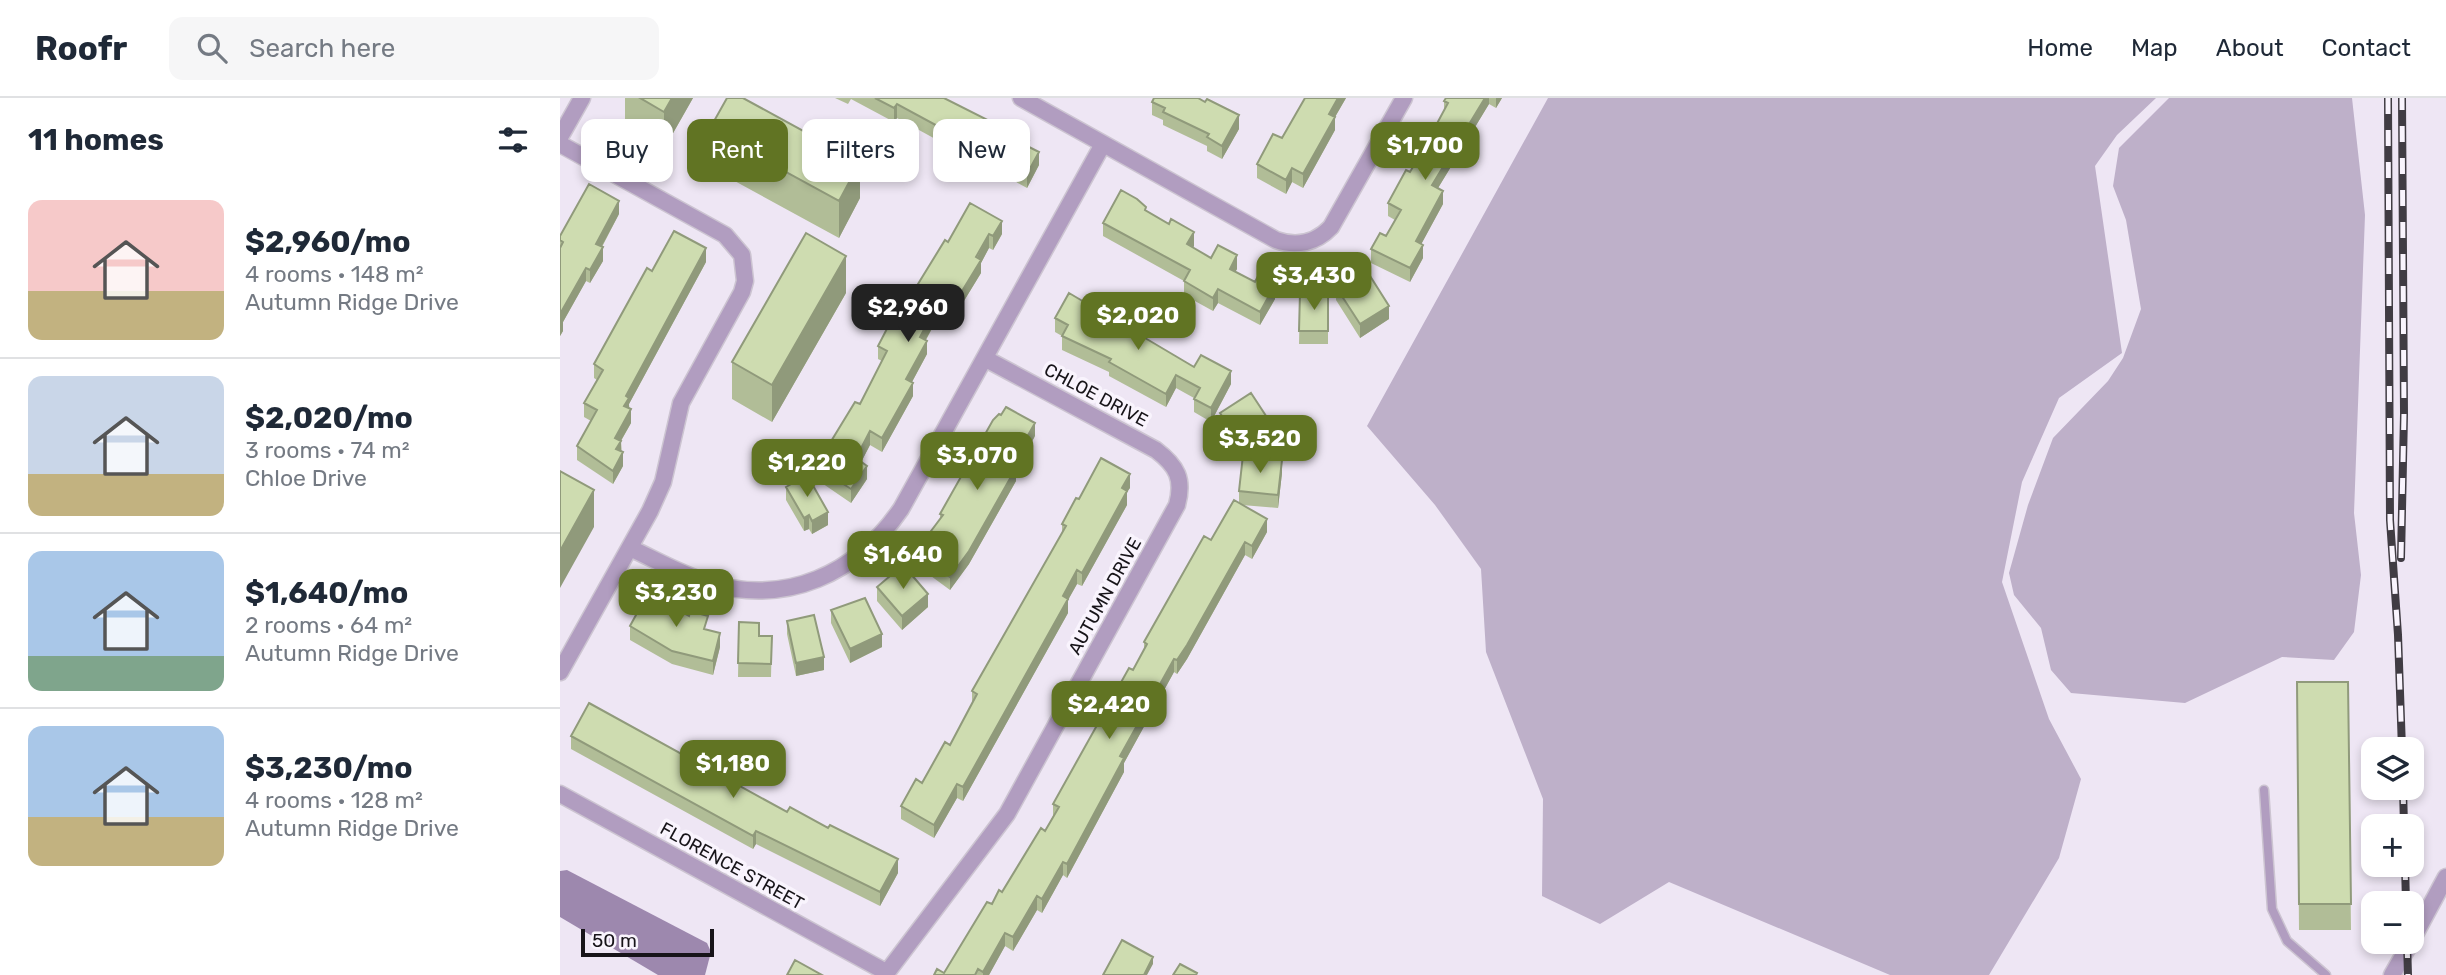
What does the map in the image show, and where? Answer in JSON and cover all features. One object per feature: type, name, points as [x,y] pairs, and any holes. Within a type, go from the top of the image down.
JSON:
[{"type":"street","points":[[560,671],[630,548],[663,482],[681,403],[742,292],[745,267],[742,255],[725,235],[561,136],[582,98]]},
{"type":"street","points":[[1021,98],[1276,240],[1299,243],[1321,236],[1331,227],[1404,98]]},
{"type":"street","points":[[630,548],[685,575],[746,591],[785,590],[840,570],[865,552],[890,525],[986,359],[1103,144]]},
{"type":"street","name":"CHLOE DRIVE","points":[[986,359],[1156,450],[1170,461],[1180,475]]},
{"type":"street","name":"AUTUMN DRIVE","points":[[885,974],[1007,814],[1177,505],[1180,475]]},
{"type":"street","name":"FLORENCE STREET","points":[[560,794],[885,974]]},
{"type":"street","points":[[2424,917],[2446,877]]},
{"type":"street","points":[[2392,975],[2404,954]]},
{"type":"lane","points":[[2264,790],[2272,909],[2287,941],[2326,975]]},
{"type":"shaded area","points":[[1548,98],[2156,98],[2117,135],[2095,166],[2122,353],[2059,398],[2022,482],[2002,582],[2049,719],[2081,779],[2059,858],[1989,975],[1890,975],[1669,882],[1600,924],[1542,896],[1543,799],[1486,652],[1481,569],[1435,505],[1367,426]]},
{"type":"shaded area","points":[[2169,98],[2352,98],[2365,215],[2354,513],[2361,575],[2354,632],[2334,660],[2282,657],[2185,703],[2071,693],[2051,670],[2041,628],[2014,595],[2009,573],[2028,505],[2053,438],[2108,381],[2123,358],[2141,309],[2126,220],[2113,186],[2119,148]]},
{"type":"shaded area","points":[[567,870],[707,943],[711,952],[705,975],[658,975],[560,917],[560,871]]},
{"type":"building","points":[[640,98],[672,98],[664,112]]},
{"type":"building","points":[[727,98],[743,98],[781,119],[715,119]]},
{"type":"building","points":[[875,98],[944,98],[986,119],[933,119],[933,124],[897,104],[894,108]]},
{"type":"building","points":[[1154,98],[1198,98],[1205,102],[1207,99],[1239,115],[1222,146],[1207,137],[1209,134],[1163,112],[1165,108],[1152,102]]},
{"type":"building","points":[[1305,98],[1338,98],[1329,114],[1335,117],[1303,174],[1292,168],[1286,180],[1257,164],[1273,134],[1282,138]]},
{"type":"building","points":[[1446,98],[1485,98],[1432,185],[1443,191],[1416,241],[1423,245],[1410,268],[1371,249],[1380,233],[1386,236],[1401,210],[1388,203],[1406,170],[1410,172],[1424,148],[1420,146],[1429,129],[1433,131],[1448,103],[1444,101]]},
{"type":"building","points":[[788,123],[802,130],[802,181],[788,173]]},
{"type":"building","points":[[1030,148],[1039,152],[1030,168]]},
{"type":"building","points":[[804,182],[849,182],[839,201]]},
{"type":"building","points":[[589,184],[619,201],[596,244],[603,247],[590,270],[586,268],[560,314],[560,248],[563,242],[560,236]]},
{"type":"building","points":[[1121,190],[1137,199],[1146,207],[1145,210],[1169,224],[1171,219],[1194,232],[1187,244],[1211,258],[1218,245],[1237,255],[1230,269],[1255,282],[1258,276],[1275,285],[1260,312],[1218,289],[1213,298],[1184,281],[1190,270],[1103,223]]},
{"type":"building","points":[[970,203],[1002,221],[993,236],[989,234],[976,257],[981,260],[948,314],[936,307],[920,337],[927,341],[906,379],[913,383],[882,438],[870,431],[856,458],[867,466],[851,489],[816,466],[855,402],[860,404],[887,351],[878,346],[891,321],[908,296],[910,297],[945,240],[948,242]]},
{"type":"building","points":[[674,231],[706,248],[626,396],[629,398],[624,406],[631,409],[615,438],[621,441],[616,449],[623,452],[613,471],[577,446],[597,410],[584,403],[603,370],[594,364],[647,268],[652,271]]},
{"type":"building","points":[[806,233],[846,256],[772,385],[732,362]]},
{"type":"building","points":[[1365,268],[1389,306],[1360,324],[1336,287]]},
{"type":"building","points":[[1069,293],[1194,367],[1201,355],[1231,371],[1211,408],[1194,399],[1200,388],[1176,375],[1166,394],[1109,362],[1111,359],[1062,336],[1068,325],[1055,318]]},
{"type":"building","points":[[1300,293],[1328,293],[1328,331],[1299,331]]},
{"type":"building","points":[[1251,393],[1270,422],[1239,442],[1220,413]]},
{"type":"building","points":[[1006,407],[1035,423],[1011,465],[1016,468],[969,551],[950,577],[916,551],[943,515],[940,514],[993,420],[1001,415]]},
{"type":"building","points":[[1243,455],[1282,460],[1278,495],[1239,491]]},
{"type":"building","points":[[1101,458],[1130,474],[1122,488],[1127,491],[1082,573],[1077,570],[1063,596],[1068,599],[963,787],[957,784],[934,825],[901,806],[916,779],[922,783],[945,742],[950,745],[977,694],[972,691],[1066,526],[1062,524],[1076,498],[1079,499]]},
{"type":"building","points":[[560,471],[594,490],[560,551]]},
{"type":"building","points":[[807,475],[828,512],[812,521],[809,515],[804,518],[786,487]]},
{"type":"building","points":[[1234,500],[1267,519],[1252,546],[1245,542],[1187,645],[1177,660],[1174,659],[1120,756],[1124,758],[1067,864],[1063,862],[1042,899],[1037,896],[1013,937],[1005,933],[983,972],[978,969],[975,975],[934,975],[937,969],[944,973],[987,902],[992,904],[999,890],[1002,892],[1041,828],[1045,831],[1059,807],[1053,804],[1129,668],[1133,670],[1147,644],[1144,642],[1204,536],[1211,540]]},
{"type":"building","points":[[904,566],[928,594],[902,616],[877,587],[896,571],[898,574]]},
{"type":"building","points":[[648,593],[689,616],[690,611],[708,616],[704,629],[720,633],[713,661],[672,651],[630,626]]},
{"type":"building","points":[[865,598],[882,634],[850,649],[831,610]]},
{"type":"building","points":[[814,615],[824,657],[796,663],[787,621]]},
{"type":"building","points":[[739,622],[759,623],[759,636],[772,636],[771,664],[738,663]]},
{"type":"building","points":[[2297,682],[2348,682],[2351,904],[2299,904]]},
{"type":"building","points":[[589,703],[787,812],[790,807],[828,828],[830,825],[898,859],[880,892],[756,831],[753,836],[571,736]]},
{"type":"building","points":[[1122,940],[1153,957],[1144,975],[1103,975]]},
{"type":"building","points":[[795,960],[822,975],[787,975]]},
{"type":"building","points":[[1180,964],[1197,973],[1196,975],[1173,975]]},
{"type":"railway","points":[[2388,98],[2390,520],[2402,737]]},
{"type":"railway","points":[[2401,558],[2404,414],[2402,98]]},
{"type":"railway","points":[[2403,800],[2404,814]]},
{"type":"railway","points":[[2405,877],[2406,891]]},
{"type":"railway","points":[[2407,954],[2408,975]]}]
